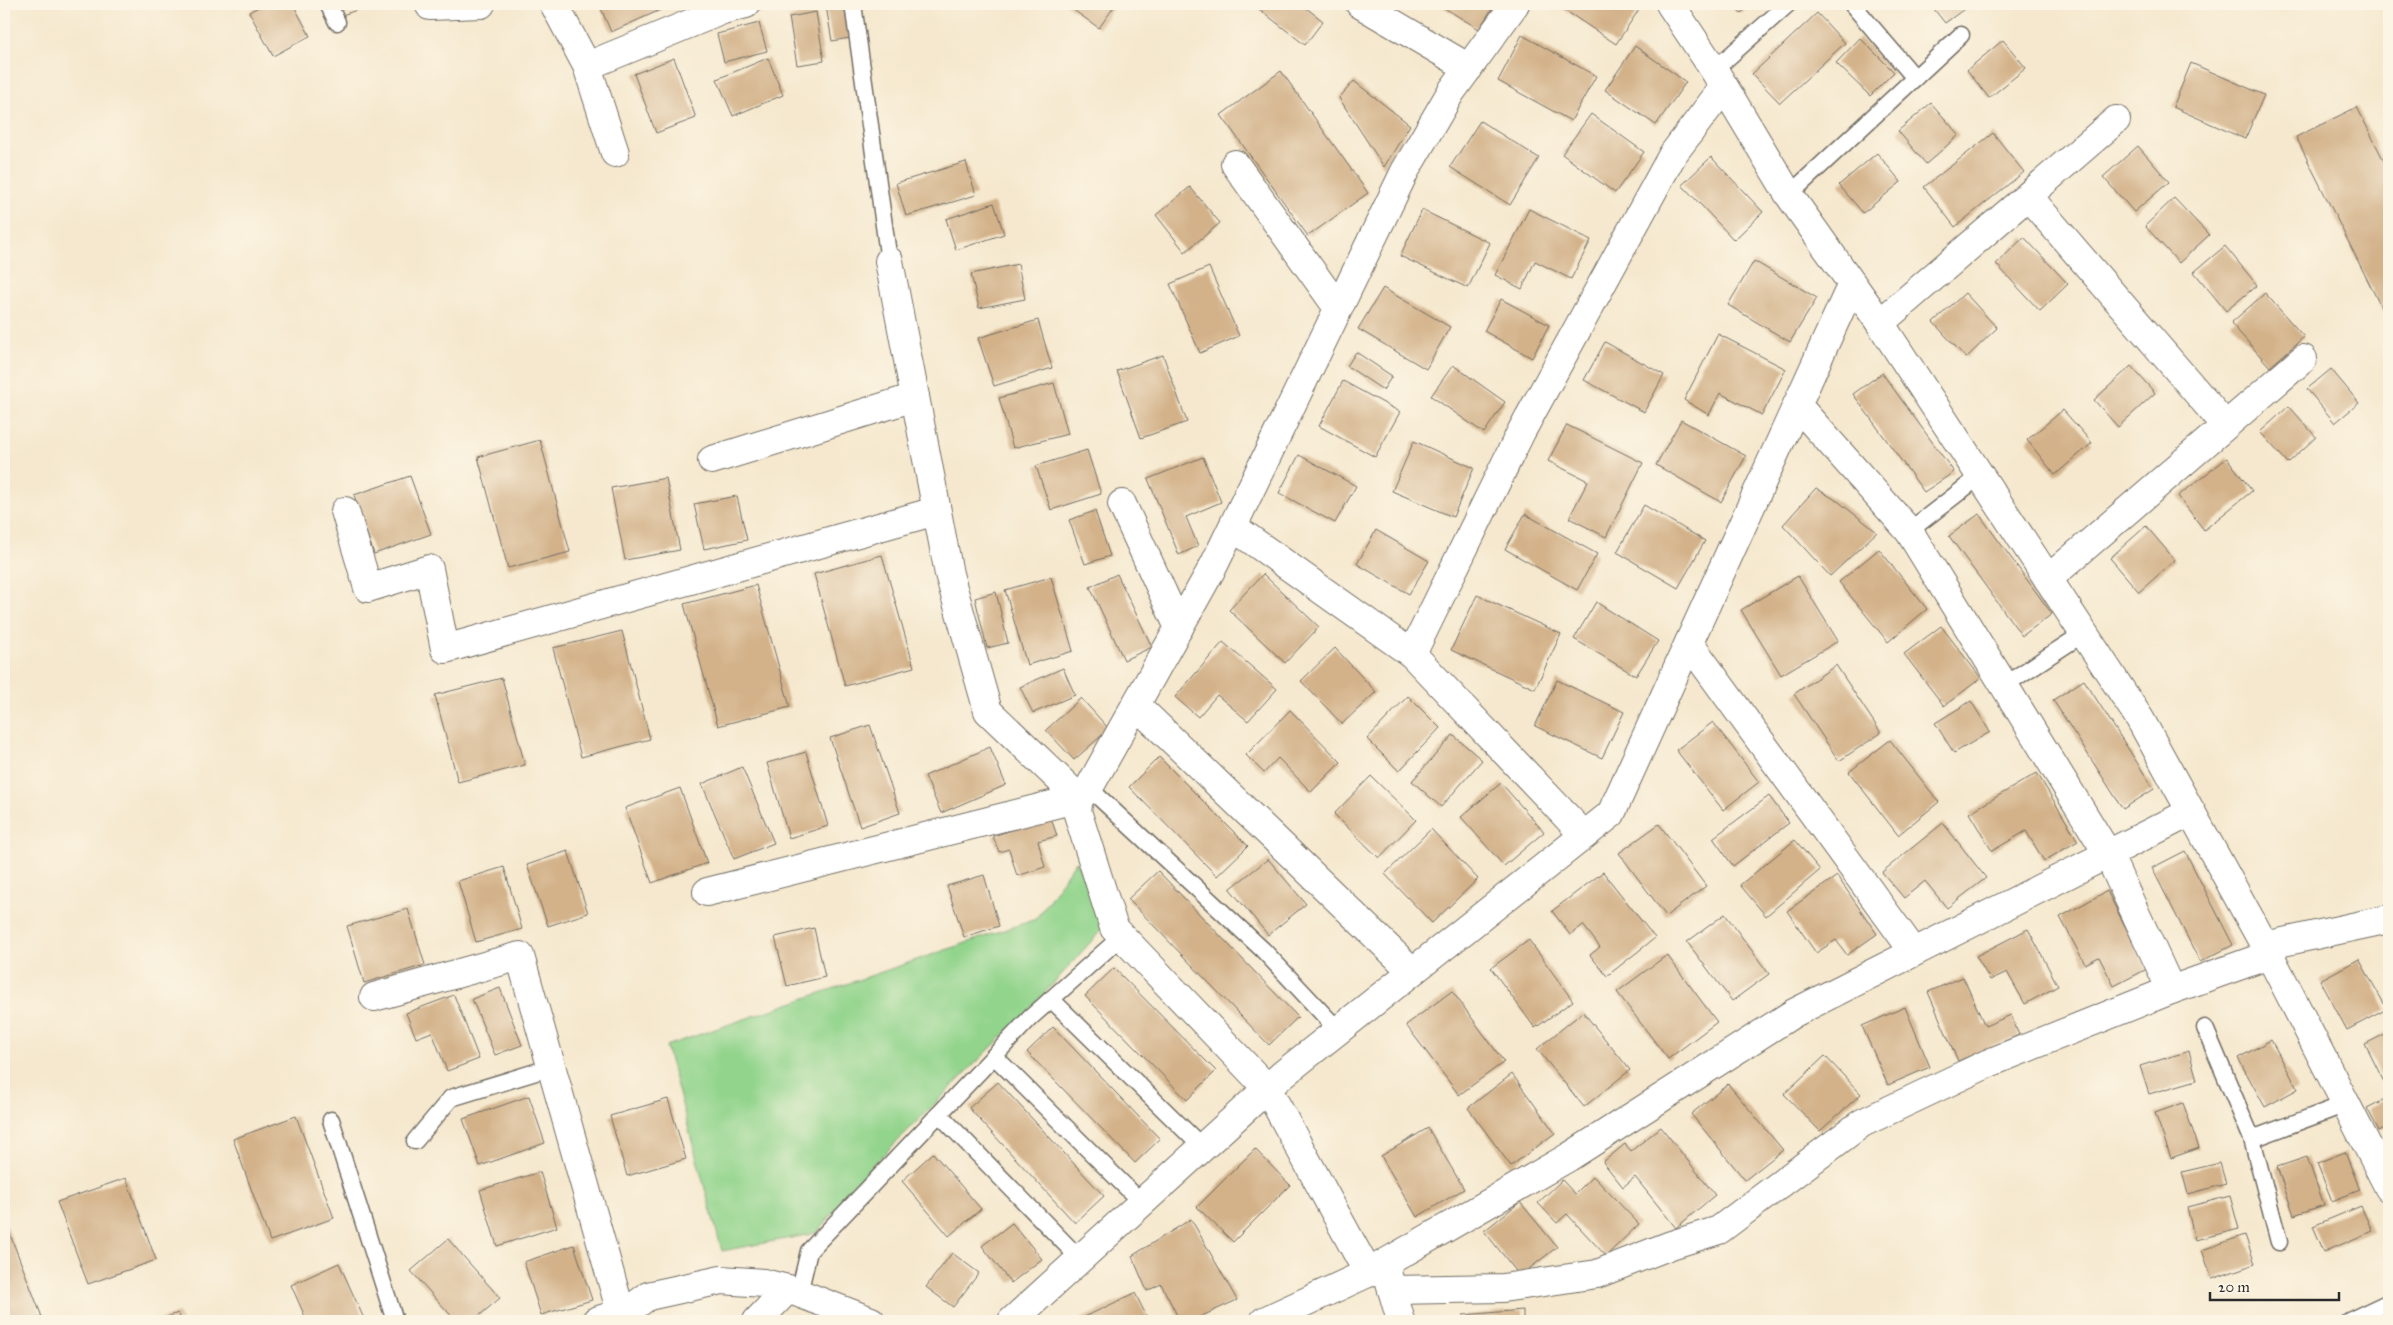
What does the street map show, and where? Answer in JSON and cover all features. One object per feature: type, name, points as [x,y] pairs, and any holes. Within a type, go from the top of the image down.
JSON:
[{"type":"street","points":[[429,4],[430,6],[480,4]]},
{"type":"street","points":[[554,4],[587,66],[615,153]]},
{"type":"street","points":[[587,66],[723,10],[746,4]]},
{"type":"street","points":[[1360,4],[1469,68]]},
{"type":"street","points":[[1401,1321],[1392,1290],[1376,1268],[1267,1088],[1114,928],[1077,810],[1084,793],[1136,705],[1214,565],[1406,171],[1451,92],[1515,4]]},
{"type":"street","points":[[1670,4],[1719,79],[1789,195],[1880,323],[2140,719],[2267,951],[2389,1188]]},
{"type":"street","points":[[1412,654],[1521,432],[1673,154],[1719,79]]},
{"type":"street","points":[[1880,323],[2116,120]]},
{"type":"street","points":[[1235,164],[1338,308]]},
{"type":"street","points":[[2028,196],[2226,425]]},
{"type":"street","points":[[889,261],[949,574],[988,712],[1084,793]]},
{"type":"street","points":[[1012,1321],[1267,1088],[1612,814],[1852,284]]},
{"type":"street","points":[[2048,579],[2303,359]]},
{"type":"street","points":[[712,460],[916,397]]},
{"type":"street","points":[[1797,405],[1909,531],[2006,684],[2108,854],[2171,990]]},
{"type":"street","points":[[1122,504],[1179,628]]},
{"type":"street","points":[[345,511],[368,588],[429,569],[445,649],[936,511]]},
{"type":"street","points":[[1233,527],[1412,654],[1584,835]]},
{"type":"street","points":[[1689,643],[1914,952]]},
{"type":"street","points":[[1136,705],[1412,971]]},
{"type":"street","points":[[707,892],[1084,793]]},
{"type":"street","points":[[1264,1321],[1376,1268],[1569,1157],[1794,1013],[2191,812]]},
{"type":"street","points":[[1392,1290],[1503,1288],[1597,1274],[1670,1245],[1718,1230],[1862,1123],[1989,1063],[2267,951],[2386,927]]},
{"type":"street","points":[[374,997],[520,956],[628,1315]]},
{"type":"street","points":[[596,1321],[628,1315],[648,1296],[721,1280],[764,1283],[793,1291],[871,1321]]},
{"type":"street","points":[[757,1321],[793,1291]]},
{"type":"lane","points":[[328,4],[337,22]]},
{"type":"lane","points":[[853,4],[889,261]]},
{"type":"lane","points":[[1719,79],[1788,4]]},
{"type":"lane","points":[[1852,4],[1915,78]]},
{"type":"lane","points":[[1789,195],[1961,35]]},
{"type":"lane","points":[[1909,531],[1980,476]]},
{"type":"lane","points":[[2006,684],[2084,633]]},
{"type":"lane","points":[[1084,793],[1263,950],[1338,1030]]},
{"type":"lane","points":[[793,1291],[810,1251],[994,1056],[1051,999],[1122,936]]},
{"type":"lane","points":[[1051,999],[1202,1147]]},
{"type":"lane","points":[[2205,1028],[2252,1139],[2280,1242]]},
{"type":"lane","points":[[994,1056],[1142,1203]]},
{"type":"lane","points":[[415,1141],[452,1098],[552,1067]]},
{"type":"lane","points":[[2252,1139],[2346,1104]]},
{"type":"lane","points":[[939,1114],[1080,1259]]},
{"type":"lane","points":[[331,1120],[395,1321]]},
{"type":"lane","points":[[2349,1321],[2389,1302]]},
{"type":"green space","points":[[1076,861],[1105,926],[1034,1005],[861,1177],[817,1233],[722,1251],[666,1046],[1036,919]]},
{"type":"building","points":[[264,4],[293,4],[310,36],[273,56],[249,12]]},
{"type":"building","points":[[338,4],[362,4],[363,8],[342,15]]},
{"type":"building","points":[[599,4],[665,4],[667,7],[611,32]]},
{"type":"building","points":[[844,4],[850,38],[832,41],[826,6]]},
{"type":"building","points":[[1065,4],[1116,4],[1099,28]]},
{"type":"building","points":[[1255,4],[1301,4],[1323,21],[1305,45]]},
{"type":"building","points":[[1442,4],[1495,4],[1479,29],[1441,6]]},
{"type":"building","points":[[1558,4],[1639,4],[1642,5],[1616,44]]},
{"type":"building","points":[[1731,4],[1750,4],[1741,13]]},
{"type":"building","points":[[1930,4],[1971,4],[1945,23]]},
{"type":"building","points":[[816,12],[824,61],[797,65],[789,17]]},
{"type":"building","points":[[1817,13],[1845,43],[1780,103],[1752,74]]},
{"type":"building","points":[[759,23],[767,51],[724,62],[717,34]]},
{"type":"building","points":[[1522,35],[1596,76],[1571,121],[1498,81]]},
{"type":"building","points":[[1860,38],[1894,72],[1870,96],[1836,63]]},
{"type":"building","points":[[2003,40],[2026,68],[1989,98],[1967,70]]},
{"type":"building","points":[[1635,46],[1686,82],[1656,125],[1605,90]]},
{"type":"building","points":[[674,58],[696,118],[656,133],[634,74]]},
{"type":"building","points":[[768,58],[783,95],[733,116],[717,79]]},
{"type":"building","points":[[2191,63],[2264,95],[2245,139],[2173,107]]},
{"type":"building","points":[[1281,71],[1368,193],[1308,236],[1221,115]]},
{"type":"building","points":[[1354,81],[1410,125],[1384,167],[1339,98]]},
{"type":"building","points":[[1931,103],[1959,135],[1926,164],[1898,131]]},
{"type":"building","points":[[2357,107],[2389,171],[2389,323],[2296,137]]},
{"type":"building","points":[[1591,114],[1644,152],[1615,193],[1562,154]]},
{"type":"building","points":[[1480,121],[1539,158],[1510,205],[1450,167]]},
{"type":"building","points":[[1993,133],[2024,172],[1955,227],[1924,187]]},
{"type":"building","points":[[2138,146],[2169,182],[2134,212],[2103,177]]},
{"type":"building","points":[[1877,153],[1901,182],[1863,213],[1839,185]]},
{"type":"building","points":[[1711,157],[1763,212],[1734,240],[1682,185]]},
{"type":"building","points":[[966,162],[976,195],[906,216],[896,183]]},
{"type":"building","points":[[1190,187],[1220,223],[1185,252],[1156,215]]},
{"type":"building","points":[[2174,198],[2209,235],[2179,263],[2145,226]]},
{"type":"building","points":[[994,203],[1004,234],[956,250],[946,219]]},
{"type":"building","points":[[1529,209],[1591,240],[1571,279],[1535,261],[1522,289],[1495,275]]},
{"type":"building","points":[[1422,210],[1490,243],[1468,288],[1400,256]]},
{"type":"building","points":[[2024,237],[2068,284],[2040,311],[1996,264]]},
{"type":"building","points":[[2225,246],[2257,285],[2226,311],[2194,272]]},
{"type":"building","points":[[1754,261],[1817,298],[1790,342],[1728,305]]},
{"type":"building","points":[[1018,264],[1025,299],[979,308],[971,274]]},
{"type":"building","points":[[1209,267],[1239,336],[1200,353],[1170,284]]},
{"type":"building","points":[[1383,288],[1450,327],[1426,369],[1358,329]]},
{"type":"building","points":[[1965,293],[1997,328],[1966,358],[1933,322]]},
{"type":"building","points":[[2265,293],[2304,337],[2270,367],[2231,323]]},
{"type":"building","points":[[1501,299],[1549,325],[1532,358],[1484,331]]},
{"type":"building","points":[[1038,320],[1052,368],[994,386],[978,338]]},
{"type":"building","points":[[1718,334],[1786,369],[1762,415],[1720,393],[1709,415],[1684,400]]},
{"type":"building","points":[[1605,342],[1664,375],[1644,412],[1584,380]]},
{"type":"building","points":[[1356,352],[1392,376],[1383,390],[1347,366]]},
{"type":"building","points":[[1163,355],[1187,422],[1141,438],[1117,371]]},
{"type":"building","points":[[1453,365],[1505,402],[1484,433],[1431,396]]},
{"type":"building","points":[[2131,366],[2155,393],[2118,427],[2094,400]]},
{"type":"building","points":[[2331,369],[2359,403],[2335,423],[2307,389]]},
{"type":"building","points":[[1882,373],[1954,472],[1924,492],[1853,394]]},
{"type":"building","points":[[1343,381],[1400,412],[1375,457],[1319,426]]},
{"type":"building","points":[[1054,383],[1068,434],[1013,448],[999,398]]},
{"type":"building","points":[[2289,406],[2316,437],[2288,463],[2260,432]]},
{"type":"building","points":[[2063,410],[2092,443],[2055,475],[2027,440]]},
{"type":"building","points":[[1681,420],[1746,456],[1721,502],[1656,465]]},
{"type":"building","points":[[1567,425],[1643,463],[1606,537],[1569,518],[1588,481],[1548,461]]},
{"type":"building","points":[[540,440],[570,552],[508,568],[478,457]]},
{"type":"building","points":[[1414,441],[1474,468],[1453,517],[1392,491]]},
{"type":"building","points":[[1087,450],[1101,494],[1051,510],[1036,466]]},
{"type":"building","points":[[1299,455],[1356,486],[1335,523],[1279,493]]},
{"type":"building","points":[[1203,457],[1221,502],[1186,517],[1198,546],[1179,555],[1148,479]]},
{"type":"building","points":[[2227,458],[2252,491],[2204,530],[2178,496]]},
{"type":"building","points":[[410,476],[431,534],[374,554],[354,495]]},
{"type":"building","points":[[666,478],[680,550],[625,560],[611,488]]},
{"type":"building","points":[[1816,488],[1839,502],[1877,532],[1830,576],[1783,525]]},
{"type":"building","points":[[737,496],[747,540],[704,549],[694,504]]},
{"type":"building","points":[[1644,505],[1705,541],[1678,588],[1617,552]]},
{"type":"building","points":[[1095,511],[1110,556],[1085,564],[1069,520]]},
{"type":"building","points":[[1525,514],[1597,554],[1577,590],[1505,549]]},
{"type":"building","points":[[1979,514],[2052,614],[2022,636],[1949,536]]},
{"type":"building","points":[[2146,526],[2175,560],[2139,592],[2110,558]]},
{"type":"building","points":[[1376,530],[1429,561],[1409,594],[1357,564]]},
{"type":"building","points":[[1879,549],[1927,609],[1888,642],[1839,582]]},
{"type":"building","points":[[882,555],[914,667],[845,686],[814,574]]},
{"type":"building","points":[[1117,574],[1152,647],[1124,660],[1090,587]]},
{"type":"building","points":[[1263,574],[1319,627],[1285,663],[1229,610]]},
{"type":"building","points":[[1798,576],[1838,641],[1781,675],[1741,610]]},
{"type":"building","points":[[1051,577],[1073,651],[1027,665],[1005,590]]},
{"type":"building","points":[[756,585],[790,707],[718,726],[684,604]]},
{"type":"building","points":[[996,592],[1008,643],[987,648],[975,598]]},
{"type":"building","points":[[1477,595],[1561,634],[1535,689],[1451,650]]},
{"type":"building","points":[[1596,602],[1658,641],[1636,676],[1574,639]]},
{"type":"building","points":[[1941,626],[1981,678],[1944,706],[1904,654]]},
{"type":"building","points":[[622,631],[650,739],[581,757],[553,648]]},
{"type":"building","points":[[1223,642],[1277,689],[1248,721],[1217,695],[1198,717],[1175,697]]},
{"type":"building","points":[[1335,648],[1376,692],[1342,724],[1301,681]]},
{"type":"building","points":[[1836,665],[1881,733],[1839,761],[1794,694]]},
{"type":"building","points":[[1063,668],[1075,695],[1033,713],[1020,687]]},
{"type":"building","points":[[502,678],[525,765],[458,782],[435,695]]},
{"type":"building","points":[[1557,680],[1624,712],[1602,758],[1535,726]]},
{"type":"building","points":[[2084,680],[2154,789],[2123,809],[2053,700]]},
{"type":"building","points":[[1408,696],[1440,728],[1399,771],[1367,739]]},
{"type":"building","points":[[1081,698],[1109,729],[1074,760],[1046,730]]},
{"type":"building","points":[[1971,701],[1990,732],[1954,753],[1935,723]]},
{"type":"building","points":[[1290,710],[1341,762],[1311,792],[1278,758],[1264,773],[1246,755]]},
{"type":"building","points":[[1713,722],[1759,782],[1723,810],[1676,750]]},
{"type":"building","points":[[870,725],[900,813],[860,827],[830,738]]},
{"type":"building","points":[[1453,735],[1482,760],[1441,807],[1412,781]]},
{"type":"building","points":[[1890,740],[1939,802],[1898,835],[1849,772]]},
{"type":"building","points":[[990,747],[1006,785],[941,813],[925,776]]},
{"type":"building","points":[[806,752],[828,826],[789,838],[767,763]]},
{"type":"building","points":[[1159,757],[1248,846],[1217,876],[1129,787]]},
{"type":"building","points":[[742,767],[774,843],[734,859],[702,784]]},
{"type":"building","points":[[2037,773],[2078,841],[2044,861],[2026,831],[1992,851],[1969,813]]},
{"type":"building","points":[[1371,776],[1416,820],[1379,858],[1334,814]]},
{"type":"building","points":[[1501,783],[1544,832],[1504,866],[1461,817]]},
{"type":"building","points":[[680,788],[707,863],[652,883],[625,808]]},
{"type":"building","points":[[1769,796],[1789,823],[1733,866],[1713,838]]},
{"type":"building","points":[[1051,818],[1057,836],[1038,841],[1045,867],[1017,876],[1009,849],[999,852],[993,836]]},
{"type":"building","points":[[1943,823],[1986,878],[1947,908],[1925,881],[1904,898],[1882,872]]},
{"type":"building","points":[[1659,824],[1706,886],[1666,916],[1619,853]]},
{"type":"building","points":[[1431,829],[1478,879],[1432,923],[1385,874]]},
{"type":"building","points":[[1795,840],[1820,870],[1766,916],[1740,885]]},
{"type":"building","points":[[568,851],[588,913],[548,926],[527,865]]},
{"type":"building","points":[[2185,851],[2233,945],[2200,962],[2152,868]]},
{"type":"building","points":[[1268,859],[1306,904],[1268,935],[1230,889]]},
{"type":"building","points":[[504,867],[522,929],[476,942],[458,881]]},
{"type":"building","points":[[1158,871],[1298,1017],[1269,1045],[1128,899]]},
{"type":"building","points":[[1603,872],[1655,938],[1607,976],[1590,955],[1600,947],[1583,925],[1570,935],[1552,911]]},
{"type":"building","points":[[984,875],[999,926],[964,937],[947,886]]},
{"type":"building","points":[[1837,876],[1877,934],[1847,955],[1836,940],[1816,953],[1787,911]]},
{"type":"building","points":[[2107,891],[2147,969],[2114,986],[2099,957],[2085,964],[2060,917]]},
{"type":"building","points":[[408,909],[425,965],[364,983],[347,926]]},
{"type":"building","points":[[1725,914],[1769,974],[1732,1001],[1687,942]]},
{"type":"building","points":[[814,928],[825,977],[787,986],[775,937]]},
{"type":"building","points":[[2028,929],[2058,986],[2025,1004],[2007,972],[1990,980],[1976,956]]},
{"type":"building","points":[[1529,940],[1573,1001],[1535,1028],[1491,968]]},
{"type":"building","points":[[1667,955],[1717,1022],[1668,1059],[1617,992]]},
{"type":"building","points":[[2359,959],[2387,1009],[2347,1030],[2320,980]]},
{"type":"building","points":[[1114,968],[1216,1071],[1187,1100],[1085,996]]},
{"type":"building","points":[[1963,977],[1985,1026],[2011,1015],[2019,1035],[1958,1061],[1928,992]]},
{"type":"building","points":[[500,988],[522,1045],[495,1055],[472,999]]},
{"type":"building","points":[[1452,991],[1504,1062],[1459,1095],[1406,1025]]},
{"type":"building","points":[[454,995],[479,1059],[447,1071],[432,1032],[416,1038],[406,1013]]},
{"type":"building","points":[[1905,1007],[1930,1067],[1888,1085],[1862,1026]]},
{"type":"building","points":[[1583,1012],[1630,1070],[1584,1107],[1537,1049]]},
{"type":"building","points":[[1053,1027],[1160,1139],[1135,1163],[1027,1052]]},
{"type":"building","points":[[2389,1032],[2389,1087],[2387,1088],[2365,1044]]},
{"type":"building","points":[[2271,1040],[2298,1089],[2265,1107],[2238,1058]]},
{"type":"building","points":[[2189,1051],[2197,1080],[2149,1094],[2140,1066]]},
{"type":"building","points":[[1825,1056],[1861,1094],[1820,1131],[1784,1094]]},
{"type":"building","points":[[1512,1074],[1555,1133],[1511,1166],[1468,1108]]},
{"type":"building","points":[[998,1082],[1104,1196],[1075,1223],[969,1108]]},
{"type":"building","points":[[1728,1084],[1783,1150],[1745,1180],[1691,1114]]},
{"type":"building","points":[[529,1096],[545,1143],[480,1166],[463,1119]]},
{"type":"building","points":[[2389,1097],[2389,1126],[2379,1131],[2367,1108]]},
{"type":"building","points":[[668,1099],[686,1159],[627,1176],[610,1116]]},
{"type":"building","points":[[2183,1103],[2199,1148],[2171,1158],[2155,1113]]},
{"type":"building","points":[[296,1116],[334,1218],[270,1241],[233,1139]]},
{"type":"building","points":[[1661,1127],[1715,1195],[1676,1228],[1635,1177],[1623,1187],[1603,1162],[1625,1144],[1631,1151]]},
{"type":"building","points":[[1428,1128],[1464,1189],[1417,1217],[1381,1156]]},
{"type":"building","points":[[1255,1149],[1290,1185],[1233,1242],[1197,1207]]},
{"type":"building","points":[[2345,1152],[2360,1190],[2332,1201],[2317,1163]]},
{"type":"building","points":[[933,1153],[981,1209],[949,1236],[902,1181]]},
{"type":"building","points":[[2307,1157],[2324,1205],[2294,1215],[2277,1167]]},
{"type":"building","points":[[2220,1163],[2226,1184],[2188,1194],[2182,1172]]},
{"type":"building","points":[[540,1172],[557,1227],[497,1246],[480,1190]]},
{"type":"building","points":[[1593,1176],[1639,1224],[1606,1256],[1567,1214],[1557,1223],[1538,1203],[1562,1180],[1575,1194]]},
{"type":"building","points":[[126,1178],[156,1260],[88,1284],[57,1202]]},
{"type":"building","points":[[2230,1196],[2239,1229],[2195,1240],[2187,1207]]},
{"type":"building","points":[[1520,1202],[1557,1247],[1520,1276],[1484,1231]]},
{"type":"building","points":[[2361,1206],[2372,1231],[2324,1252],[2313,1226]]},
{"type":"building","points":[[4,1219],[42,1317],[30,1321],[4,1321]]},
{"type":"building","points":[[1191,1219],[1237,1300],[1191,1321],[1180,1321],[1161,1284],[1147,1291],[1132,1256]]},
{"type":"building","points":[[1012,1223],[1042,1259],[1011,1283],[982,1246]]},
{"type":"building","points":[[2245,1235],[2255,1264],[2212,1279],[2202,1250]]},
{"type":"building","points":[[448,1239],[500,1298],[473,1321],[456,1321],[411,1271]]},
{"type":"building","points":[[574,1245],[592,1300],[541,1315],[524,1262]]},
{"type":"building","points":[[952,1253],[979,1273],[953,1307],[926,1287]]},
{"type":"building","points":[[339,1263],[365,1321],[307,1321],[291,1285]]},
{"type":"building","points":[[1135,1293],[1149,1321],[1076,1321]]},
{"type":"building","points":[[1523,1310],[1523,1321],[1465,1321],[1463,1315]]},
{"type":"building","points":[[178,1313],[182,1321],[156,1321]]}]
